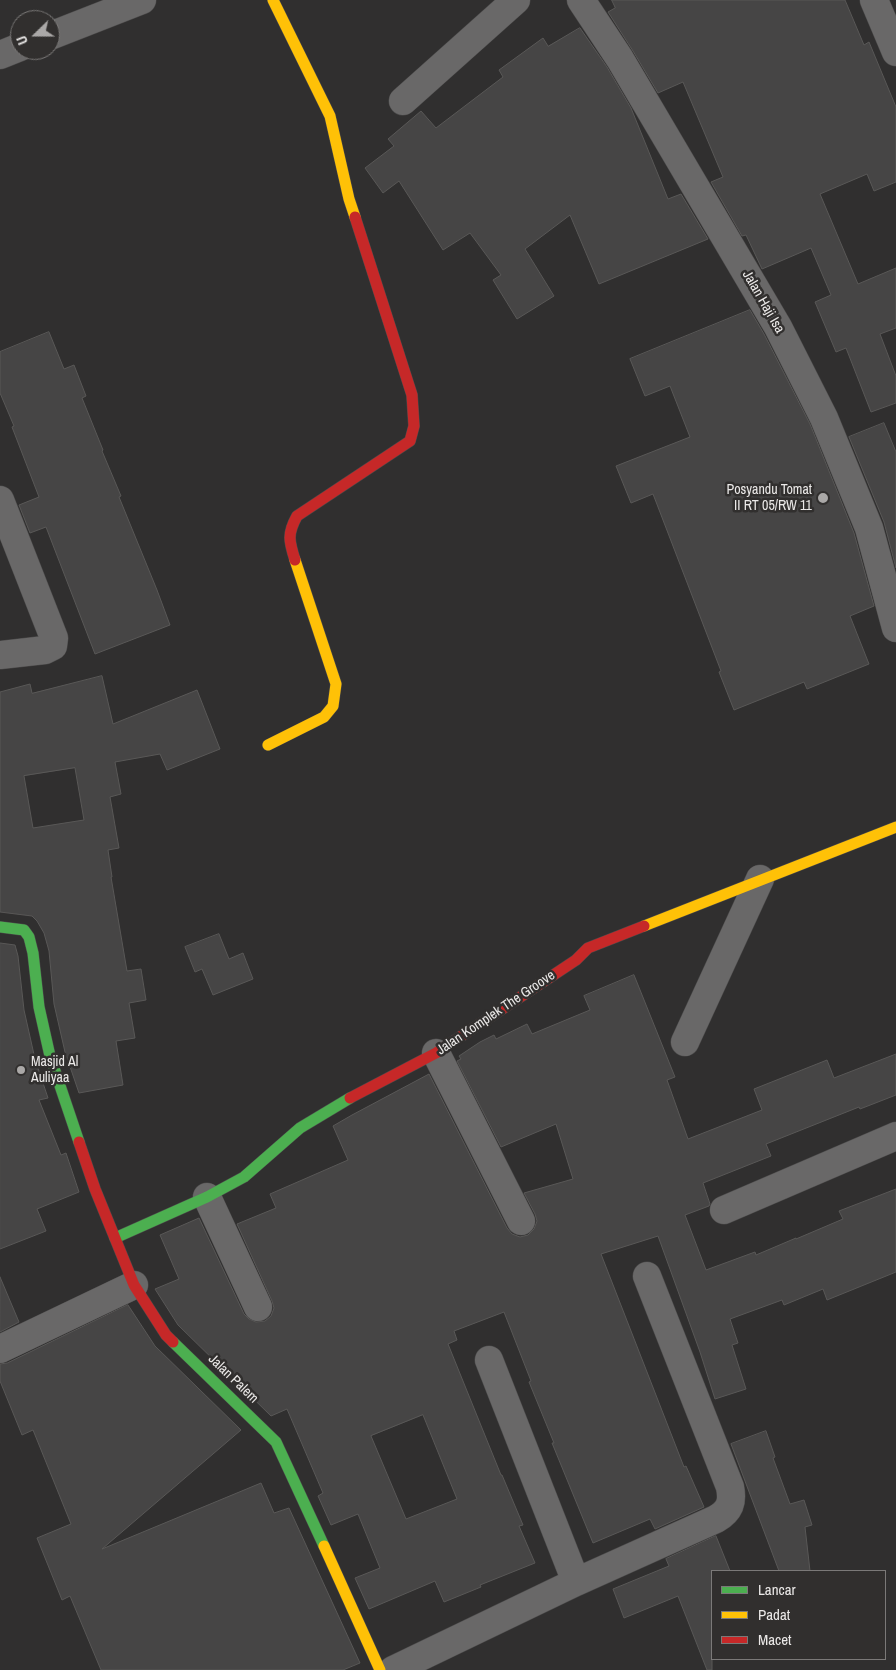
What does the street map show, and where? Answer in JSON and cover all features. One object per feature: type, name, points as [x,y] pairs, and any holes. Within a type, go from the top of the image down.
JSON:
[{"type":"street","points":[[60,32],[142,0]]},
{"type":"street","points":[[268,745],[324,717],[333,706],[336,684],[289,542],[290,530],[298,516],[410,441],[414,426],[412,395],[349,199],[330,116],[273,0]]},
{"type":"street","points":[[403,101],[516,0]]},
{"type":"street","name":"Jalan Haji Isa","points":[[581,0],[620,59],[778,327],[800,369],[824,418],[869,528],[896,628]]},
{"type":"street","points":[[874,0],[896,52]]},
{"type":"street","points":[[0,500],[54,638],[53,646],[45,650],[0,654]]},
{"type":"street","name":"Jalan Komplek The Groove","points":[[115,1238],[207,1197],[244,1177],[300,1128],[344,1101],[436,1054],[576,960],[588,948],[896,827]]},
{"type":"street","points":[[685,1042],[760,879]]},
{"type":"street","name":"Jalan Palem","points":[[0,926],[24,930],[29,937],[33,953],[39,1007],[50,1056],[94,1189],[134,1284],[166,1335],[276,1442],[380,1670]]},
{"type":"street","points":[[436,1054],[521,1221]]},
{"type":"street","points":[[724,1210],[896,1136]]},
{"type":"street","points":[[207,1197],[258,1307]]},
{"type":"street","points":[[393,1670],[576,1582],[716,1519],[726,1512],[732,1498],[730,1487],[647,1276]]},
{"type":"street","points":[[0,1349],[134,1284]]},
{"type":"street","points":[[489,1360],[576,1582]]},
{"type":"building","points":[[612,0],[845,0],[864,45],[869,42],[896,107],[896,182],[874,191],[867,174],[820,194],[858,284],[896,268],[896,328],[880,334],[896,376],[896,403],[871,412],[846,348],[836,352],[815,302],[831,295],[811,248],[762,269],[746,235],[742,236],[711,182],[723,177],[683,82],[658,93],[608,12],[615,8]]},
{"type":"building","points":[[580,28],[607,67],[631,108],[668,199],[681,194],[708,239],[599,284],[570,215],[525,249],[554,296],[517,319],[493,280],[501,275],[470,233],[443,250],[399,181],[383,193],[365,168],[394,146],[388,139],[421,111],[436,128],[503,77],[499,70],[543,38],[548,46]]},
{"type":"building","points":[[750,310],[810,424],[854,533],[874,606],[850,616],[869,664],[807,689],[804,682],[734,710],[719,672],[721,671],[653,494],[631,503],[616,466],[690,437],[670,386],[645,396],[630,359]]},
{"type":"building","points":[[49,332],[64,369],[74,365],[86,396],[82,398],[170,625],[95,654],[46,527],[30,533],[19,505],[39,497],[12,427],[14,426],[0,393],[0,352]]},
{"type":"building","points":[[884,423],[896,452],[896,568],[884,522],[849,437]]},
{"type":"building","points":[[102,676],[113,724],[197,690],[220,749],[167,770],[160,754],[115,762],[121,794],[110,797],[119,848],[108,850],[111,877],[127,971],[141,969],[146,1000],[129,1003],[135,1038],[116,1041],[123,1085],[79,1093],[65,1052],[54,1004],[49,951],[44,933],[32,916],[0,912],[0,692],[30,684],[32,693]],"holes":[[[75,768],[84,820],[33,828],[24,776]]]},
{"type":"building","points":[[219,934],[229,959],[243,953],[253,979],[213,995],[202,969],[195,972],[185,947]]},
{"type":"building","points":[[0,943],[15,945],[24,1010],[35,1059],[48,1098],[39,1100],[61,1155],[66,1153],[79,1192],[37,1209],[46,1231],[0,1249]]},
{"type":"building","points":[[634,975],[675,1077],[667,1080],[688,1139],[762,1110],[754,1089],[827,1060],[834,1078],[896,1054],[896,1095],[860,1109],[859,1107],[766,1144],[771,1156],[703,1183],[709,1206],[685,1215],[706,1270],[755,1252],[756,1255],[843,1219],[839,1211],[896,1189],[896,1272],[827,1300],[823,1289],[784,1305],[782,1300],[730,1319],[738,1343],[732,1345],[746,1389],[715,1399],[658,1236],[601,1254],[684,1467],[686,1466],[704,1507],[655,1529],[650,1519],[593,1543],[552,1443],[554,1443],[529,1382],[531,1381],[504,1312],[454,1331],[457,1340],[448,1344],[523,1525],[519,1526],[535,1563],[444,1602],[435,1581],[369,1609],[355,1578],[380,1568],[358,1514],[331,1525],[318,1496],[323,1493],[287,1409],[271,1416],[178,1325],[155,1289],[179,1279],[160,1235],[199,1218],[244,1314],[256,1322],[265,1321],[271,1316],[274,1308],[272,1301],[237,1224],[276,1208],[270,1194],[348,1160],[333,1126],[429,1074],[507,1228],[512,1234],[520,1237],[528,1235],[534,1229],[537,1221],[524,1193],[573,1179],[556,1124],[501,1147],[457,1061],[461,1059],[459,1056],[494,1035],[496,1039],[527,1024],[532,1034],[590,1010],[584,996]],"holes":[[[423,1415],[457,1499],[406,1519],[371,1436]]]},
{"type":"building","points":[[0,1277],[19,1322],[0,1332]]},
{"type":"building","points":[[128,1305],[155,1346],[241,1430],[102,1549],[261,1483],[274,1513],[289,1508],[360,1663],[343,1670],[101,1670],[70,1596],[62,1600],[37,1538],[71,1524],[33,1430],[22,1435],[0,1381],[0,1364],[7,1363]]},
{"type":"building","points":[[766,1431],[775,1457],[773,1458],[790,1504],[804,1500],[812,1525],[805,1527],[810,1570],[779,1570],[731,1444]]},
{"type":"building","points":[[716,1536],[730,1570],[711,1570],[712,1670],[707,1670],[678,1596],[624,1618],[613,1589],[669,1566],[666,1559]]},
{"type":"traffic: fast","points":[[0,927],[24,930],[29,937],[33,953],[39,1007],[50,1056],[79,1142]]},
{"type":"traffic: fast","points":[[115,1238],[207,1197],[244,1177],[300,1128],[350,1098]]},
{"type":"traffic: fast","points":[[173,1342],[276,1442],[324,1546]]},
{"type":"traffic: slow","points":[[273,0],[330,116],[355,217]]},
{"type":"traffic: slow","points":[[268,745],[324,717],[333,706],[336,684],[295,560]]},
{"type":"traffic: slow","points":[[644,926],[896,827]]},
{"type":"traffic: slow","points":[[324,1546],[380,1670]]},
{"type":"traffic: jam","points":[[295,560],[291,548],[290,533],[297,516],[410,441],[414,426],[412,395],[355,217]]},
{"type":"traffic: jam","points":[[350,1098],[436,1053],[576,960],[588,948],[644,926]]},
{"type":"traffic: jam","points":[[79,1142],[95,1189],[134,1285],[166,1335],[173,1342]]},
{"type":"place","name":"Posyandu Tomat II RT 05/RW 11","points":[[823,498]]},
{"type":"place","name":"Masjid Al Auliyaa","points":[[21,1070]]}]
